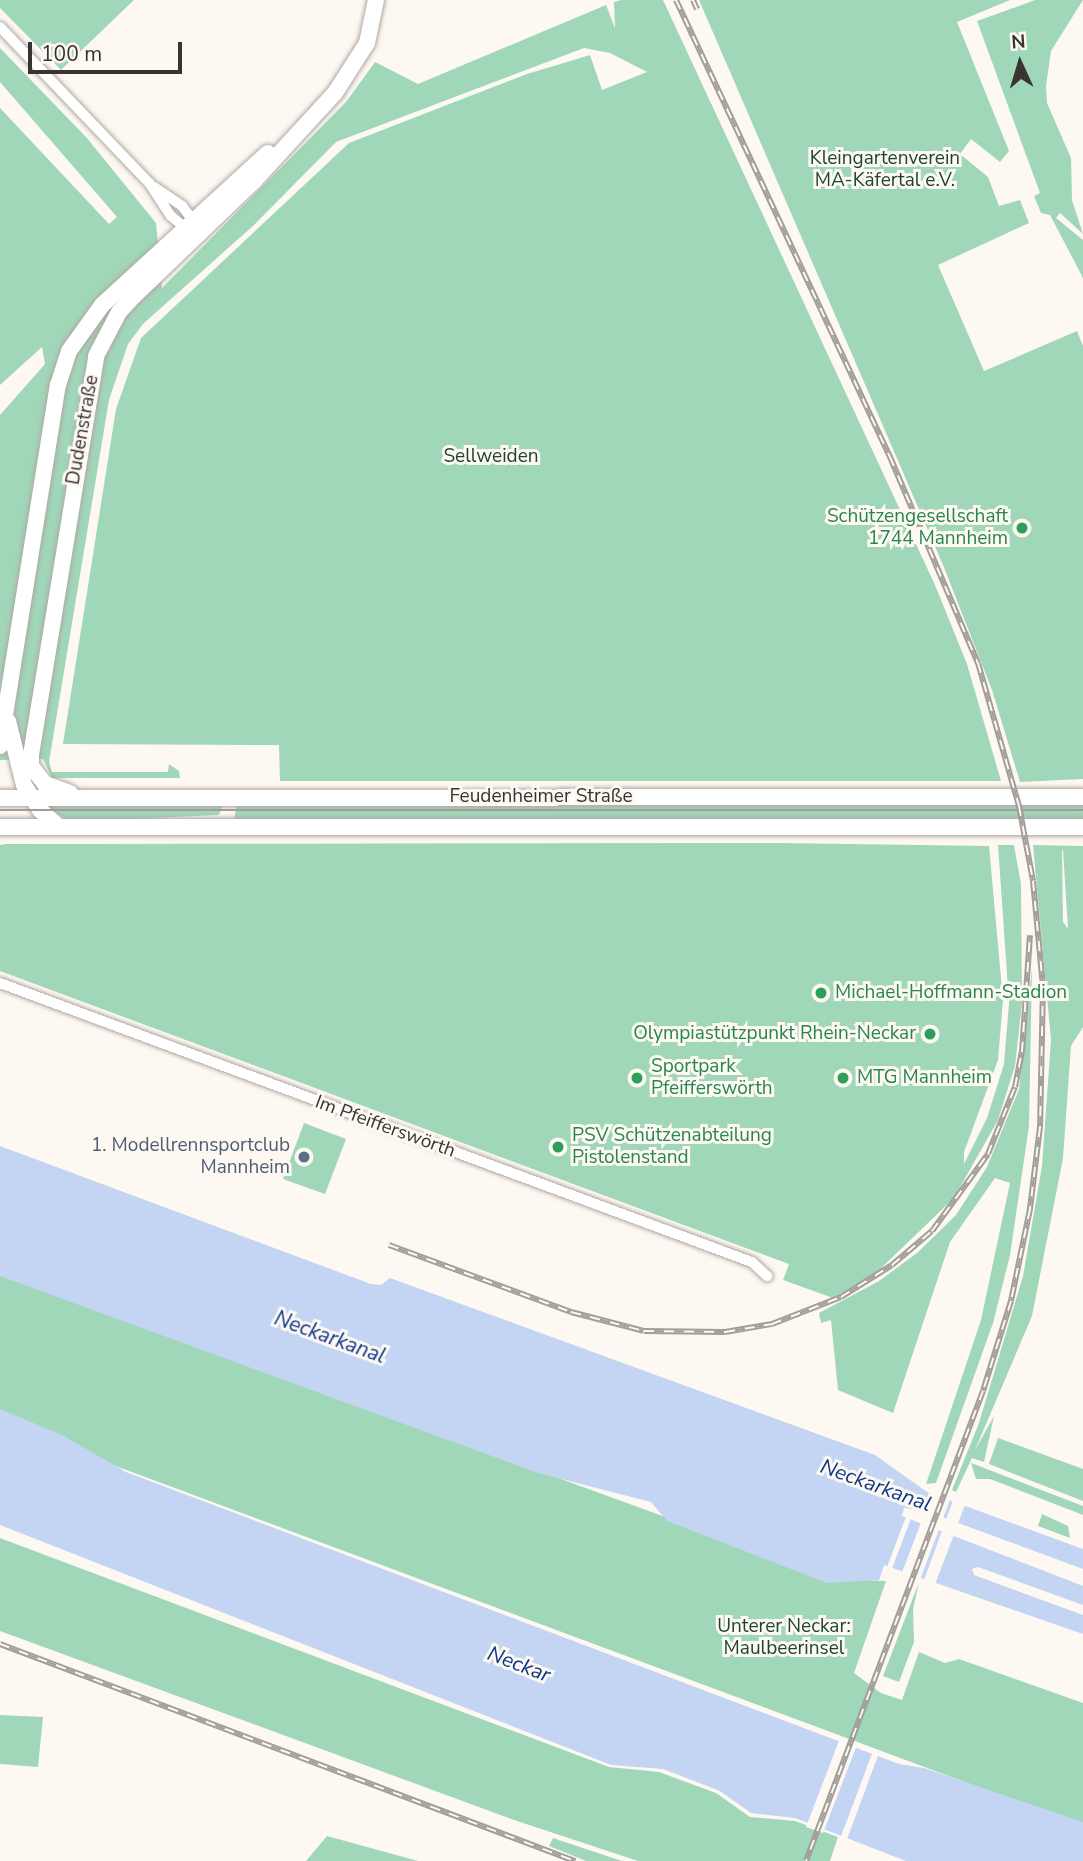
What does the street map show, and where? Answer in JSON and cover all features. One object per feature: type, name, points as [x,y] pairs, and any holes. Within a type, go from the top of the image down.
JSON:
[{"type":"main road","name":"Dudenstraße","points":[[0,746],[58,385],[69,351],[102,305],[315,115],[349,75],[367,43],[376,0]]},
{"type":"main road","name":"Dudenstraße","points":[[82,797],[45,784],[31,766],[31,755],[89,381],[96,356],[119,312],[192,227]]},
{"type":"main road","name":"Dudenstraße","points":[[7,715],[30,797]]},
{"type":"main road","points":[[30,797],[59,827]]},
{"type":"main road","points":[[206,826],[228,813],[225,797]]},
{"type":"main road","name":"Feudenheimer Straße","points":[[0,798],[1083,797]]},
{"type":"main road","name":"Feudenheimer Straße","points":[[0,827],[1083,827]]},
{"type":"street","points":[[0,27],[192,227]]},
{"type":"street","name":"Im Pfeifferswörth","points":[[0,984],[752,1262],[767,1276]]},
{"type":"green space","points":[[0,0],[134,0],[61,70],[0,8]]},
{"type":"green space","name":"Sellweiden","points":[[663,0],[935,585],[967,664],[1001,781],[280,781],[279,745],[63,744],[116,409],[141,338],[349,143],[527,74],[590,55],[602,90],[647,72],[610,53],[584,48],[336,142],[254,225],[143,324],[128,344],[109,400],[49,762],[52,772],[168,772],[169,764],[179,771],[180,778],[52,778],[43,759],[0,760],[0,415],[45,364],[42,347],[0,385],[0,108],[109,224],[117,217],[0,82],[0,48],[86,137],[156,223],[162,288],[346,102],[375,62],[418,84],[606,5],[615,28],[614,2]]},
{"type":"green space","name":"Kleingartenverein MA-Käfertal e.V.","points":[[699,0],[1010,0],[957,22],[1009,151],[1000,162],[971,139],[960,154],[988,177],[999,206],[1020,200],[1029,223],[938,265],[984,371],[1077,331],[1083,346],[1083,779],[1020,782],[992,690],[943,565]]},
{"type":"green space","points":[[1035,0],[1083,0],[1051,51],[1046,86],[1047,103],[1071,158],[1072,200],[1083,234],[1060,213],[1056,218],[1083,240],[1083,278],[1050,215],[1041,213],[1034,196],[1040,193],[977,21]]},
{"type":"green space","points":[[237,802],[1083,802],[1083,819],[234,821]]},
{"type":"green space","points":[[218,803],[222,807],[219,815],[83,821],[64,818],[43,804]]},
{"type":"green space","name":"Sportpark Pfeifferswörth","points":[[779,843],[989,846],[1003,1000],[998,1060],[964,1152],[964,1164],[987,1118],[1004,1064],[1009,1003],[998,845],[1014,845],[1021,884],[1022,1003],[1015,1066],[998,1120],[954,1198],[875,1274],[833,1298],[783,1280],[789,1264],[0,971],[0,845],[5,844]]},
{"type":"green space","points":[[1033,845],[1083,846],[1083,1027],[1071,1046],[1063,1158],[1032,1316],[975,1450],[994,1416],[984,1462],[972,1458],[956,1492],[952,1490],[979,1423],[1023,1276],[1042,1166],[1051,1040]],"holes":[[[1063,850],[1068,929],[1063,922]]]},
{"type":"green space","points":[[1032,968],[1029,1126],[1010,1255],[993,1323],[936,1483],[926,1484],[981,1320],[1010,1183],[995,1178],[950,1242],[893,1413],[838,1390],[831,1320],[821,1323],[819,1313],[879,1281],[917,1253],[956,1215],[987,1167],[1019,1089]]},
{"type":"green space","points":[[304,1123],[346,1139],[325,1194],[283,1179]]},
{"type":"green space","name":"Unterer Neckar: Maulbeerinsel","points":[[0,1275],[836,1579],[886,1581],[854,1673],[881,1693],[902,1700],[919,1652],[945,1663],[959,1659],[1083,1703],[1083,1826],[0,1423]]},
{"type":"green space","points":[[998,1438],[1083,1469],[1083,1501],[989,1464]]},
{"type":"green space","points":[[971,1463],[1083,1506],[1083,1515],[990,1479],[976,1479]]},
{"type":"green space","points":[[1042,1514],[1068,1526],[1070,1538],[1038,1526]]},
{"type":"green space","points":[[0,1538],[609,1767],[659,1772],[716,1793],[750,1817],[795,1821],[838,1837],[830,1861],[638,1861],[517,1821],[0,1631]]},
{"type":"green space","points":[[919,1582],[913,1609],[914,1642],[899,1682],[883,1676]]},
{"type":"green space","points":[[0,1715],[43,1717],[38,1767],[0,1764]]},
{"type":"green space","points":[[327,1836],[418,1861],[306,1861]]},
{"type":"green space","points":[[553,1838],[622,1861],[586,1861],[549,1846]]},
{"type":"water","name":"Neckarkanal","points":[[0,1146],[371,1284],[381,1285],[390,1278],[875,1455],[927,1492],[1083,1549],[1083,1569],[923,1510],[904,1508],[902,1516],[1083,1586],[1083,1605],[978,1567],[972,1569],[974,1575],[1083,1615],[1083,1634],[884,1565],[879,1580],[827,1583],[667,1521],[651,1502],[538,1473],[0,1276]]},
{"type":"water","name":"Neckar","points":[[0,1409],[64,1436],[126,1472],[899,1764],[924,1768],[1083,1822],[1083,1861],[906,1861],[795,1818],[751,1813],[720,1791],[663,1769],[611,1765],[0,1525]]},
{"type":"pier","points":[[933,1491],[951,1497],[942,1521],[924,1514]]},
{"type":"pier","points":[[954,1498],[966,1502],[957,1526],[945,1522]]},
{"type":"pier","points":[[907,1514],[912,1516],[891,1571],[886,1569]]},
{"type":"pier","points":[[922,1520],[940,1527],[919,1582],[901,1575]]},
{"type":"pier","points":[[943,1528],[955,1532],[934,1587],[923,1583]]},
{"type":"pier","points":[[840,1738],[857,1745],[823,1833],[806,1827]]},
{"type":"pier","points":[[873,1751],[879,1753],[846,1842],[840,1839]]},
{"type":"tram line","points":[[0,810],[1083,810]]},
{"type":"railway","points":[[676,0],[890,457],[978,663],[1019,806],[1033,881],[1043,986],[1040,1127],[1030,1209],[1011,1301],[983,1391],[806,1861]]},
{"type":"railway","points":[[693,0],[697,9]]},
{"type":"railway","points":[[389,1245],[571,1312],[644,1331],[725,1332],[772,1324],[841,1297],[892,1265],[932,1231],[988,1154],[1015,1087],[1022,1052],[1030,935]]},
{"type":"railway","points":[[0,1644],[575,1861]]},
{"type":"place","name":"Schützengesellschaft 1744 Mannheim","points":[[1022,528]]},
{"type":"place","name":"Michael-Hoffmann-Stadion","points":[[821,993]]},
{"type":"place","name":"Olympiastützpunkt Rhein-Neckar","points":[[930,1034]]},
{"type":"place","name":"Sportpark Pfeifferswörth","points":[[637,1078]]},
{"type":"place","name":"MTG Mannheim","points":[[843,1078]]},
{"type":"place","name":"PSV Schützenabteilung Pistolenstand","points":[[558,1147]]},
{"type":"place","name":"1. Modellrennsportclub Mannheim","points":[[304,1157]]}]
